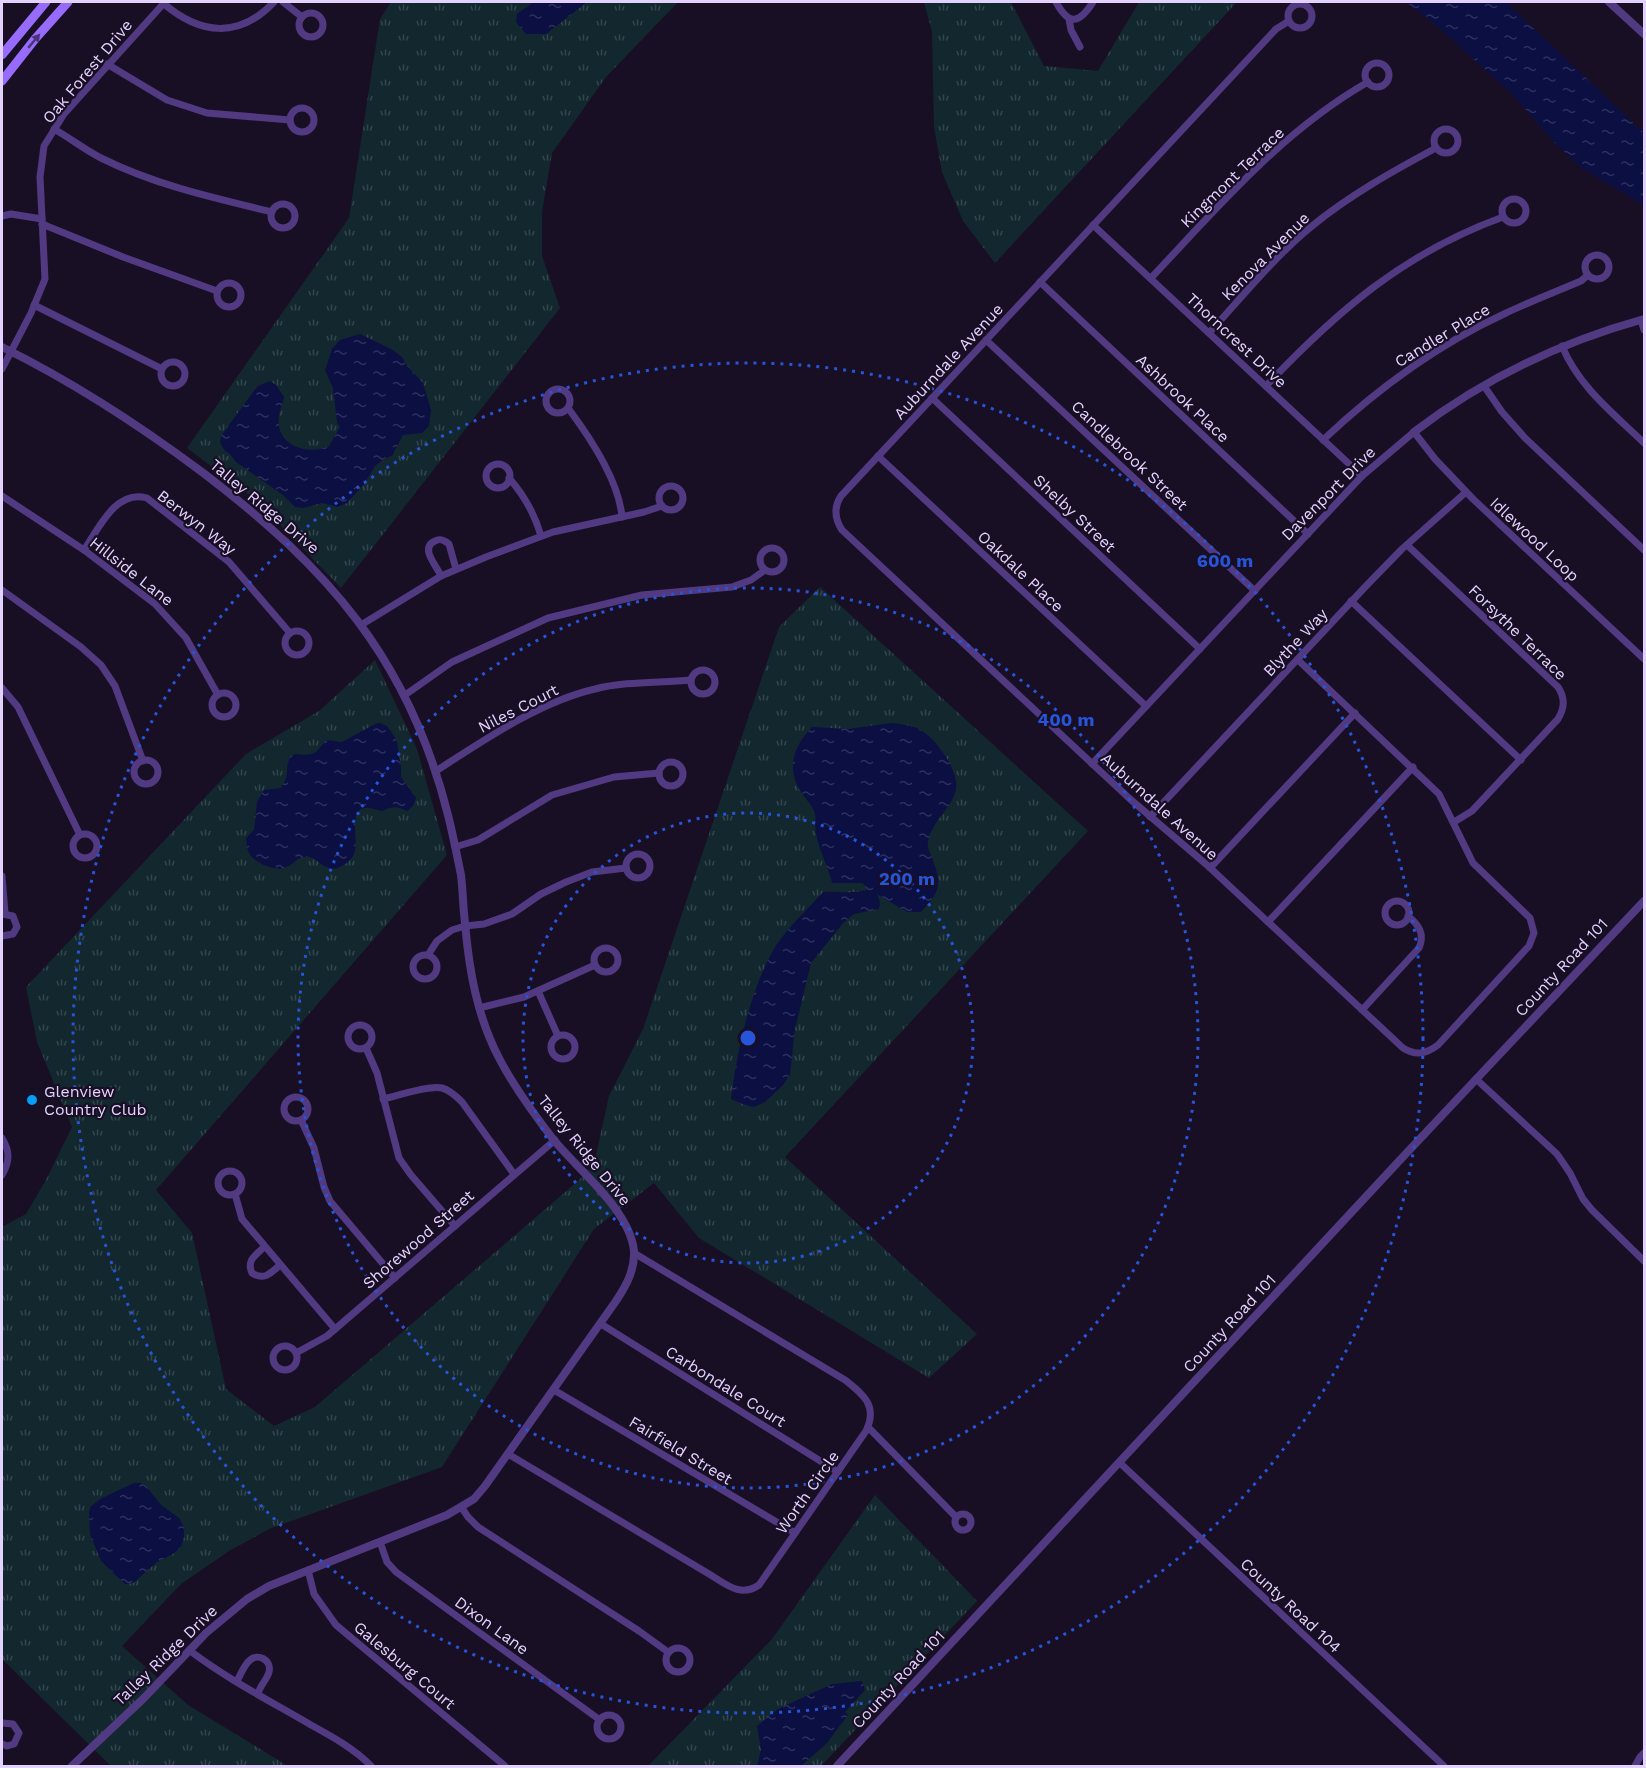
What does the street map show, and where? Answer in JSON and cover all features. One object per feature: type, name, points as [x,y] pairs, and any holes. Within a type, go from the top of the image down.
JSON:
[{"type":"main road","points":[[2,55],[46,2]]},
{"type":"main road","points":[[2,81],[68,2]]},
{"type":"street","points":[[164,2],[177,15],[196,25],[219,28],[245,24],[264,12],[274,2]]},
{"type":"street","name":"Oak Forest Drive","points":[[2,369],[45,279],[40,177],[44,146],[64,114],[164,2]]},
{"type":"street","points":[[283,2],[302,17]]},
{"type":"street","points":[[1056,2],[1061,12],[1070,19],[1079,19],[1093,2]]},
{"type":"street","points":[[1609,2],[1644,34]]},
{"type":"street","points":[[1070,19],[1071,30],[1080,47]]},
{"type":"street","name":"Auburndale Avenue","points":[[1289,21],[1276,29],[878,456],[837,501],[835,516],[842,530],[1092,764],[1210,868],[1403,1048],[1417,1054],[1425,1053],[1438,1045],[1532,941],[1534,933],[1530,918],[1473,863],[1439,794],[1298,660]]},
{"type":"street","points":[[107,64],[167,100],[207,113],[290,120]]},
{"type":"street","name":"Kingmont Terrace","points":[[1151,278],[1262,162],[1317,116],[1368,82]]},
{"type":"street","points":[[54,129],[100,157],[153,180],[196,194],[272,212]]},
{"type":"street","name":"Kenova Avenue","points":[[1209,333],[1280,255],[1311,227],[1355,194],[1436,148]]},
{"type":"street","points":[[2,216],[11,214],[42,221],[123,257],[218,291]]},
{"type":"street","points":[[1266,386],[1331,321],[1381,281],[1430,250],[1503,217]]},
{"type":"street","name":"Thorncrest Drive","points":[[1093,225],[1362,476]]},
{"type":"street","name":"Candler Place","points":[[1323,440],[1380,390],[1449,343],[1503,314],[1581,281],[1588,275]]},
{"type":"street","name":"Ashbrook Place","points":[[1040,282],[1308,534]]},
{"type":"street","points":[[34,305],[162,369]]},
{"type":"street","name":"Davenport Drive","points":[[1092,764],[1362,476],[1414,432],[1484,386],[1562,346],[1643,320],[1644,330]]},
{"type":"street","name":"Candlebrook Street","points":[[986,340],[1254,591]]},
{"type":"street","points":[[1562,346],[1572,369],[1582,382],[1644,443]]},
{"type":"street","name":"Talley Ridge Drive","points":[[2,347],[85,392],[120,414],[238,500],[286,540],[316,570],[362,625],[405,695],[436,771],[461,877],[470,971],[479,1008],[498,1055],[520,1095],[627,1226],[634,1253],[632,1270],[626,1286],[554,1390],[474,1499],[462,1508],[269,1586],[247,1599],[222,1618],[72,1767]]},
{"type":"street","points":[[1484,386],[1502,412],[1525,438],[1644,550]]},
{"type":"street","name":"Shelby Street","points":[[932,398],[1200,649]]},
{"type":"street","points":[[568,408],[589,436],[604,464],[621,505],[622,517]]},
{"type":"street","name":"Idlewood Loop","points":[[1414,432],[1435,459],[1466,492],[1644,659]]},
{"type":"street","name":"Oakdale Place","points":[[878,456],[1146,706]]},
{"type":"street","points":[[509,478],[526,500],[541,536]]},
{"type":"street","name":"Blythe Way","points":[[1150,817],[1407,544],[1466,492]]},
{"type":"street","name":"Berwyn Way","points":[[84,550],[115,505],[137,495],[147,498],[229,562],[290,633]]},
{"type":"street","name":"Hillside Lane","points":[[2,496],[84,550],[155,604],[186,638],[218,695]]},
{"type":"street","points":[[362,625],[456,569],[553,532],[662,506]]},
{"type":"street","points":[[441,576],[436,564],[428,554],[428,549],[434,541],[440,539],[449,544],[456,569]]},
{"type":"street","name":"Forsythe Terrace","points":[[1407,544],[1562,693],[1564,706],[1558,719],[1472,811],[1454,822]]},
{"type":"street","points":[[405,695],[452,662],[548,618],[642,595],[732,586],[751,580],[765,570]]},
{"type":"street","points":[[2,590],[81,647],[101,665],[115,686],[143,761]]},
{"type":"street","points":[[1352,601],[1521,760]]},
{"type":"street","name":"Niles Court","points":[[436,771],[552,703],[595,689],[630,683],[691,680]]},
{"type":"street","points":[[2,688],[18,707],[80,835]]},
{"type":"street","points":[[1210,868],[1355,713]]},
{"type":"street","points":[[1268,922],[1413,768]]},
{"type":"street","points":[[455,847],[478,840],[552,795],[614,777],[659,773]]},
{"type":"street","points":[[428,955],[441,937],[452,930],[484,924],[512,914],[541,894],[583,875],[626,868]]},
{"type":"street","points":[[2,876],[3,913],[16,919],[17,927],[13,934],[2,936]]},
{"type":"street","name":"County Road 101","points":[[837,1767],[1644,901]]},
{"type":"street","points":[[1362,1010],[1419,948],[1422,934],[1419,927],[1408,916]]},
{"type":"street","points":[[479,1008],[524,997],[596,965]]},
{"type":"street","points":[[538,991],[558,1036]]},
{"type":"street","points":[[366,1048],[377,1073],[399,1158],[455,1226]]},
{"type":"street","points":[[1476,1079],[1557,1154],[1583,1199],[1644,1261]]},
{"type":"street","points":[[383,1099],[432,1088],[442,1088],[448,1091],[462,1102],[514,1174]]},
{"type":"street","points":[[301,1120],[314,1148],[330,1201],[395,1278]]},
{"type":"street","points":[[2,1138],[8,1149],[7,1165],[2,1175]]},
{"type":"street","name":"Shorewood Street","points":[[296,1353],[327,1336],[555,1140]]},
{"type":"street","points":[[235,1194],[242,1219],[335,1329]]},
{"type":"street","points":[[264,1247],[250,1263],[252,1273],[262,1277],[267,1276],[280,1265]]},
{"type":"street","points":[[634,1253],[858,1390],[872,1412],[868,1427],[956,1517]]},
{"type":"street","name":"Carbondale Court","points":[[601,1324],[838,1472]]},
{"type":"street","name":"Fairfield Street","points":[[554,1390],[795,1533]]},
{"type":"street","name":"Worth Circle","points":[[508,1454],[735,1589],[751,1590],[759,1585],[868,1427]]},
{"type":"street","name":"County Road 104","points":[[1120,1463],[1444,1767]]},
{"type":"street","points":[[462,1508],[478,1527],[668,1652]]},
{"type":"street","name":"Dixon Lane","points":[[380,1542],[387,1562],[396,1572],[600,1720]]},
{"type":"street","name":"Galesburg Court","points":[[308,1570],[314,1594],[336,1625],[505,1767]]},
{"type":"street","points":[[189,1650],[209,1665],[329,1735],[366,1760],[371,1767]]},
{"type":"street","points":[[237,1681],[248,1661],[258,1657],[263,1658],[269,1666],[269,1671],[258,1694]]},
{"type":"street","points":[[2,1723],[13,1724],[19,1733],[14,1744],[7,1746],[2,1744]]},
{"type":"street","points":[[1635,1767],[1644,1753]]},
{"type":"green space","points":[[391,2],[678,2],[606,77],[552,153],[542,212],[542,256],[560,308],[341,588],[256,500],[187,448],[349,218],[380,19]]},
{"type":"green space","points":[[924,2],[1011,2],[1044,66],[1098,71],[1139,2],[1237,2],[995,263],[963,221],[942,172],[934,127],[932,32]]},
{"type":"green space","points":[[820,587],[1088,831],[785,1157],[977,1334],[929,1378],[699,1238],[654,1183],[594,1229],[442,1467],[269,1529],[229,1551],[181,1584],[122,1646],[188,1705],[288,1766],[111,1766],[2,1659],[2,1227],[26,1214],[72,1127],[37,1042],[26,987],[246,754],[319,711],[375,660],[417,749],[447,855],[156,1190],[192,1233],[226,1389],[274,1426],[315,1407],[578,1181],[594,1164],[609,1096],[643,1029],[779,627]]},
{"type":"green space","points":[[875,1495],[977,1601],[821,1766],[648,1766],[772,1639]]},
{"type":"water","points":[[534,2],[587,2],[546,34],[526,34],[516,22],[517,14]]},
{"type":"water","points":[[1406,2],[1506,2],[1644,133],[1644,205],[1580,167],[1555,143],[1512,94],[1437,26]]},
{"type":"water","points":[[360,334],[402,357],[423,383],[431,410],[429,426],[422,433],[403,435],[392,456],[385,458],[375,466],[365,483],[347,503],[338,507],[322,503],[303,508],[295,507],[283,495],[236,462],[224,450],[220,442],[221,436],[258,386],[270,381],[276,385],[284,397],[279,415],[279,426],[286,440],[299,448],[306,449],[322,449],[329,446],[340,427],[337,422],[333,388],[325,370],[332,349],[340,340]]},
{"type":"water","points":[[380,723],[387,726],[397,742],[401,777],[416,798],[413,806],[407,811],[395,807],[383,811],[365,808],[359,811],[355,823],[353,855],[341,867],[328,868],[315,859],[304,857],[280,869],[266,866],[253,859],[246,838],[254,830],[257,802],[264,790],[281,788],[286,778],[288,762],[292,757],[295,754],[313,753],[326,740],[342,742]]},
{"type":"water","points":[[891,723],[915,727],[928,735],[946,757],[954,774],[956,789],[954,796],[933,827],[928,842],[928,849],[937,873],[936,892],[921,912],[907,912],[877,894],[880,902],[879,909],[854,914],[843,923],[811,963],[795,1029],[790,1074],[783,1085],[765,1102],[754,1107],[745,1105],[731,1099],[737,1060],[753,998],[777,944],[823,892],[867,890],[863,883],[832,883],[817,840],[815,813],[795,779],[794,755],[812,727],[848,729]]},
{"type":"water","points":[[134,1483],[145,1485],[161,1505],[179,1518],[184,1527],[184,1537],[181,1547],[173,1554],[157,1562],[133,1583],[125,1584],[101,1561],[90,1534],[89,1512],[91,1506],[102,1498]]},
{"type":"water","points":[[862,1681],[865,1690],[845,1712],[848,1715],[826,1744],[801,1766],[757,1766],[761,1750],[757,1726],[778,1709],[832,1684]]},
{"type":"place","name":"Glenview Country Club","points":[[32,1100]]}]
